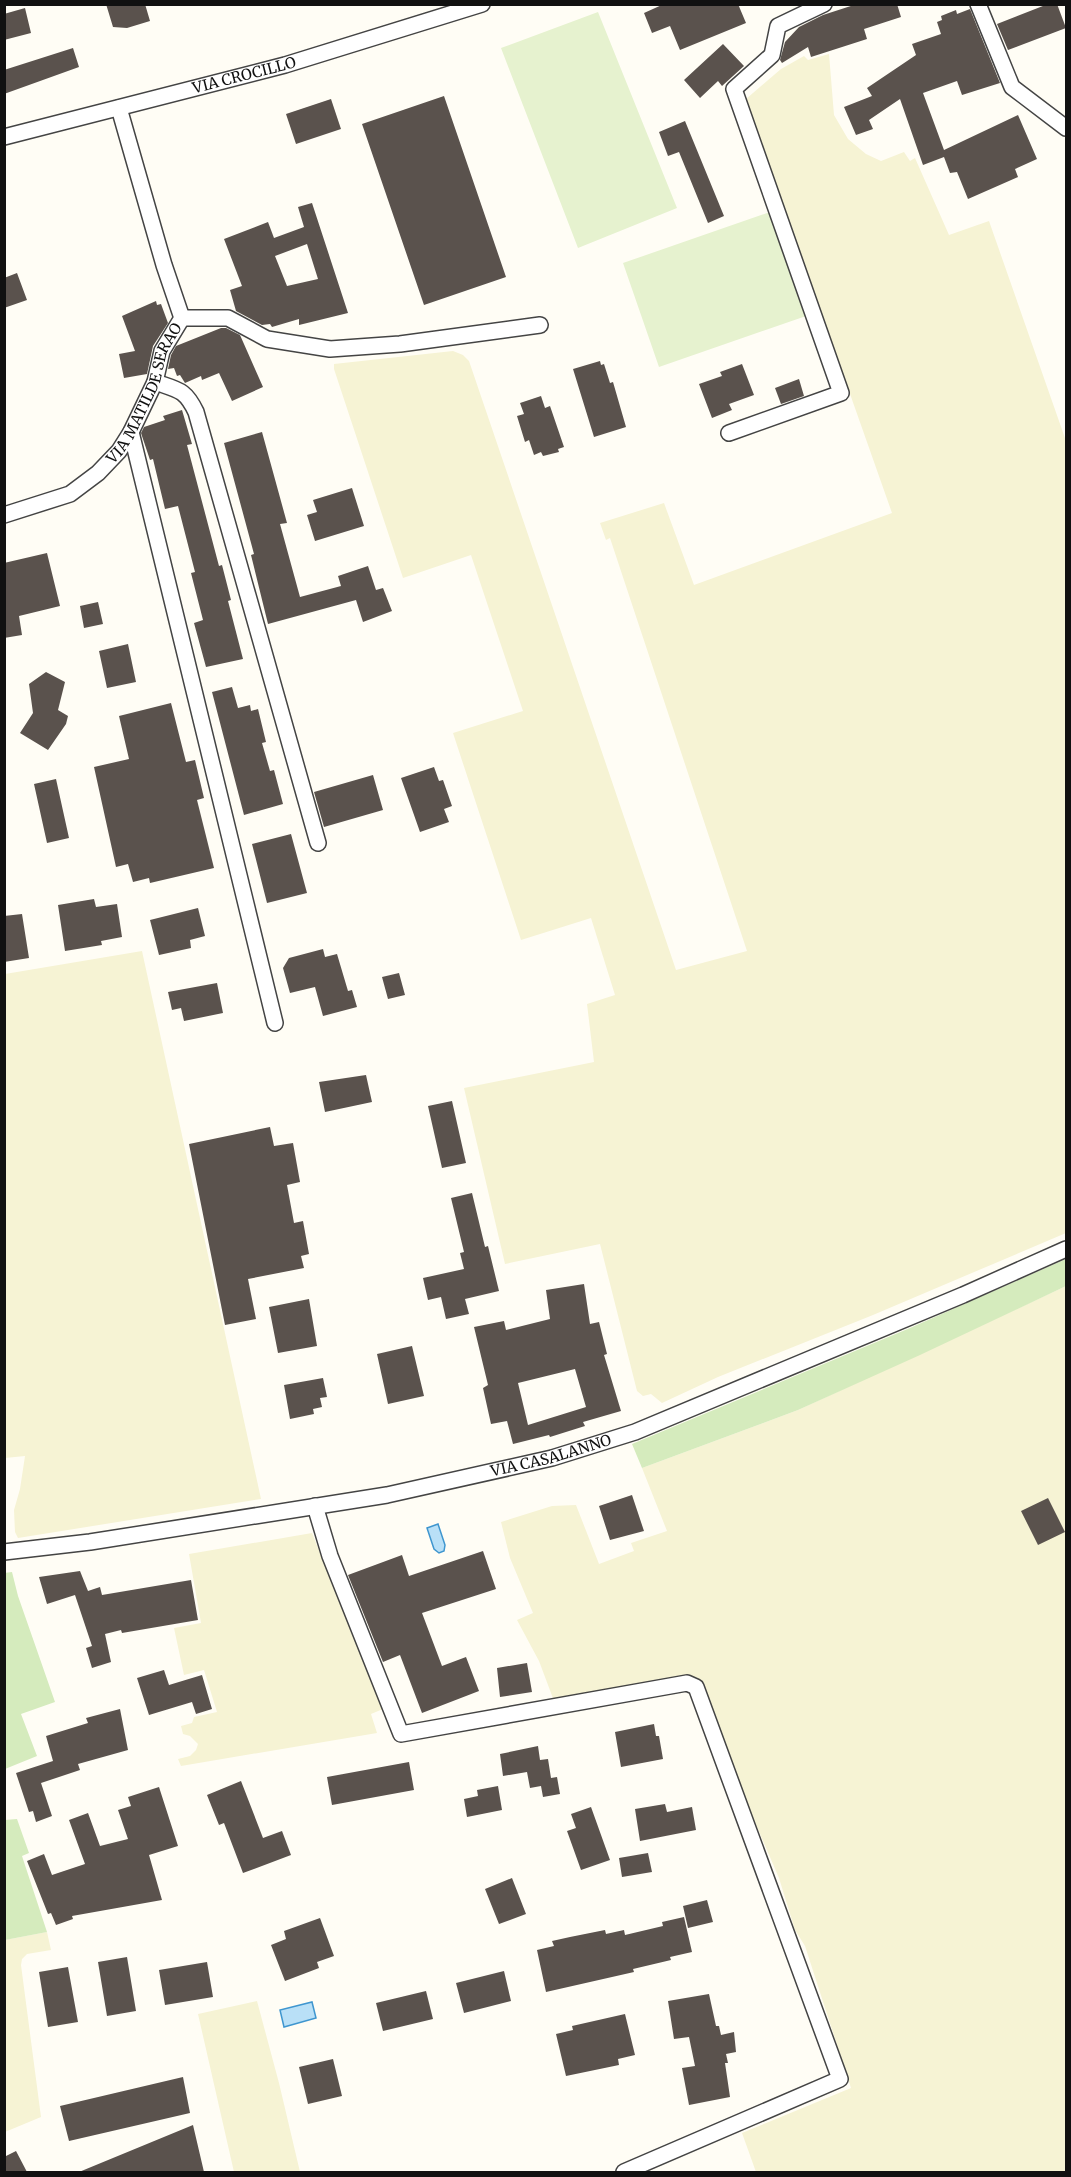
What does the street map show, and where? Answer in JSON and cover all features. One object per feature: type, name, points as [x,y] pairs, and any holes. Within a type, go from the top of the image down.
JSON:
[{"type":"street","name":"VIA CROCILLO","points":[[4,137],[285,65],[482,4]]},
{"type":"street","points":[[729,433],[841,393],[734,89],[772,56],[778,26],[824,4]]},
{"type":"street","points":[[978,4],[1012,87],[1066,128]]},
{"type":"street","name":"VIA MATILDE SERAO","points":[[4,515],[70,494],[98,473],[119,451],[131,432],[155,382],[162,351],[182,318],[164,265],[119,108]]},
{"type":"street","points":[[182,318],[228,318],[267,339],[330,349],[400,344],[540,325]]},
{"type":"street","points":[[155,382],[180,391],[189,398],[196,412],[318,843]]},
{"type":"street","points":[[131,432],[275,1023]]},
{"type":"street","name":"VIA CASALANNO","points":[[4,1552],[90,1542],[387,1495],[552,1458],[635,1432],[1066,1250]]},
{"type":"street","points":[[315,1506],[330,1556],[401,1734],[687,1683],[696,1687],[840,2079],[624,2172]]},
{"type":"shaded area","points":[[829,54],[834,115],[848,139],[866,154],[881,161],[904,152],[910,161],[915,158],[949,235],[989,221],[1066,441],[1066,1233],[873,1315],[718,1377],[662,1403],[651,1394],[643,1396],[637,1391],[600,1244],[505,1264],[464,1088],[594,1062],[587,1004],[615,995],[591,918],[521,940],[453,733],[523,711],[471,555],[403,578],[334,364],[453,351],[463,355],[469,361],[676,970],[747,951],[610,538],[606,540],[600,523],[664,503],[694,585],[892,513],[746,99],[781,69],[804,56],[808,60]]},
{"type":"shaded area","points":[[142,951],[261,1499],[18,1538],[15,1532],[14,1510],[25,1456],[5,1458],[4,1454],[5,974]]},
{"type":"shaded area","points":[[1066,1286],[1066,2172],[756,2172],[742,2133],[851,2088],[805,1946],[795,1930],[779,1878],[723,1748],[697,1677],[554,1701],[539,1661],[517,1620],[533,1613],[510,1558],[501,1522],[552,1506],[576,1505],[599,1564],[634,1551],[631,1543],[667,1531],[642,1468],[798,1410]]},
{"type":"shaded area","points":[[312,1533],[383,1709],[371,1714],[377,1733],[181,1766],[178,1759],[190,1756],[198,1744],[190,1736],[183,1734],[181,1726],[192,1723],[194,1717],[217,1712],[204,1670],[184,1675],[174,1628],[201,1623],[189,1554]]},
{"type":"shaded area","points":[[47,1932],[51,1950],[27,1954],[22,1959],[21,1965],[41,2117],[5,2132],[5,1940]]},
{"type":"shaded area","points":[[257,2001],[300,2172],[234,2172],[198,2014]]},
{"type":"green space","points":[[598,12],[677,208],[578,248],[501,48]]},
{"type":"green space","points":[[773,211],[809,315],[659,367],[623,263]]},
{"type":"green space","points":[[1066,1259],[1066,1286],[798,1410],[642,1468],[632,1444],[910,1328]]},
{"type":"green space","points":[[12,1572],[18,1596],[55,1702],[21,1714],[37,1756],[5,1769],[4,1573]]},
{"type":"green space","points":[[17,1819],[29,1853],[22,1856],[47,1932],[5,1940],[5,1820]]},
{"type":"water","points":[[438,1524],[445,1545],[444,1551],[439,1553],[434,1549],[427,1528]]},
{"type":"water","points":[[312,2002],[316,2018],[284,2027],[280,2010]]},
{"type":"building","points":[[106,4],[145,4],[150,21],[127,28],[113,27]]},
{"type":"building","points":[[664,4],[738,4],[746,23],[680,50],[670,26],[652,33],[644,13]]},
{"type":"building","points":[[857,4],[897,4],[901,17],[864,29],[867,39],[811,57],[808,47],[782,63],[780,60],[785,42],[799,27],[823,15]]},
{"type":"building","points":[[1048,4],[1057,4],[1066,28],[1008,50],[997,24]]},
{"type":"building","points":[[25,8],[31,33],[4,40],[4,14]]},
{"type":"building","points":[[970,9],[1000,83],[962,95],[957,81],[923,93],[944,150],[1018,115],[1037,159],[1015,169],[1018,177],[968,199],[957,172],[950,173],[944,157],[923,165],[900,99],[869,120],[873,129],[856,135],[844,107],[872,96],[867,88],[916,55],[912,44],[941,34],[937,22],[942,20],[941,16],[956,10],[957,14]]},
{"type":"building","points":[[723,44],[744,66],[722,86],[718,81],[700,98],[684,80]]},
{"type":"building","points":[[73,48],[79,67],[4,94],[4,70]]},
{"type":"building","points":[[444,96],[506,277],[424,305],[362,124]]},
{"type":"building","points":[[331,99],[341,129],[296,144],[286,114]]},
{"type":"building","points":[[685,121],[724,216],[708,223],[679,152],[668,156],[659,132]]},
{"type":"building","points":[[312,203],[348,313],[299,325],[299,319],[272,327],[270,324],[262,325],[236,311],[230,290],[242,286],[224,239],[268,222],[274,238],[304,227],[298,207]],"holes":[[[307,244],[318,279],[287,286],[275,256]]]},
{"type":"building","points":[[17,273],[27,300],[4,308],[4,278]]},
{"type":"building","points":[[156,301],[157,305],[161,304],[168,323],[153,346],[147,374],[124,378],[119,354],[135,351],[122,316]]},
{"type":"building","points":[[221,328],[240,335],[263,387],[232,401],[219,373],[202,380],[201,376],[185,383],[180,375],[177,376],[174,368],[168,369],[176,346]]},
{"type":"building","points":[[600,361],[601,365],[604,364],[610,383],[613,382],[626,427],[594,437],[573,369]]},
{"type":"building","points":[[742,364],[754,395],[729,404],[732,410],[712,418],[699,384],[722,376],[720,372]]},
{"type":"building","points":[[799,379],[804,396],[781,404],[775,388]]},
{"type":"building","points":[[541,396],[545,408],[550,406],[564,447],[558,449],[559,452],[543,456],[541,452],[534,455],[529,440],[525,442],[517,416],[524,414],[520,403]]},
{"type":"building","points":[[182,410],[192,444],[187,445],[219,566],[222,565],[231,600],[228,601],[243,659],[206,667],[194,623],[203,620],[191,573],[195,572],[178,506],[165,509],[153,459],[150,460],[141,433],[144,427],[165,420],[163,416]]},
{"type":"building","points":[[262,432],[287,523],[280,524],[300,597],[341,586],[338,576],[368,566],[376,590],[383,588],[392,611],[363,622],[356,600],[268,624],[251,555],[254,554],[224,443]]},
{"type":"building","points":[[352,488],[364,526],[315,541],[307,515],[317,512],[313,500]]},
{"type":"building","points":[[47,553],[60,606],[19,616],[22,635],[4,638],[4,563]]},
{"type":"building","points":[[98,602],[103,624],[84,628],[80,606]]},
{"type":"building","points":[[128,644],[136,682],[107,688],[99,651]]},
{"type":"building","points":[[46,672],[65,682],[58,710],[68,716],[66,724],[48,750],[20,733],[33,713],[29,684]]},
{"type":"building","points":[[232,687],[238,708],[250,705],[251,711],[258,709],[266,742],[262,743],[270,771],[274,770],[283,804],[244,815],[212,692]]},
{"type":"building","points":[[171,703],[186,762],[195,760],[204,798],[197,800],[214,868],[150,883],[149,878],[133,882],[128,864],[116,867],[94,767],[129,759],[119,716]]},
{"type":"building","points":[[434,767],[439,781],[443,780],[452,806],[444,809],[449,822],[420,832],[401,778]]},
{"type":"building","points":[[373,775],[383,810],[324,827],[314,792]]},
{"type":"building","points":[[56,779],[69,838],[47,843],[34,784]]},
{"type":"building","points":[[291,834],[307,893],[267,903],[252,844]]},
{"type":"building","points":[[94,899],[96,907],[117,904],[122,937],[101,941],[102,945],[65,951],[58,905]]},
{"type":"building","points":[[198,908],[205,936],[190,940],[191,948],[159,955],[150,920]]},
{"type":"building","points":[[22,914],[29,958],[4,962],[4,916]]},
{"type":"building","points":[[323,949],[325,957],[337,954],[348,991],[352,990],[357,1007],[323,1016],[315,987],[290,993],[283,968],[289,958]]},
{"type":"building","points":[[399,973],[405,995],[388,999],[382,977]]},
{"type":"building","points":[[217,983],[223,1013],[184,1021],[181,1008],[172,1010],[168,992]]},
{"type":"building","points":[[366,1075],[372,1102],[325,1112],[319,1082]]},
{"type":"building","points":[[452,1101],[466,1163],[442,1168],[428,1106]]},
{"type":"building","points":[[270,1127],[274,1146],[293,1143],[300,1182],[287,1185],[294,1223],[303,1221],[309,1254],[301,1256],[304,1268],[248,1279],[256,1319],[225,1325],[189,1144]]},
{"type":"building","points":[[472,1193],[485,1247],[488,1246],[499,1291],[465,1299],[469,1314],[446,1319],[441,1297],[428,1300],[423,1278],[464,1269],[460,1253],[464,1252],[451,1198]]},
{"type":"building","points":[[584,1284],[590,1324],[599,1322],[607,1354],[604,1355],[621,1411],[583,1422],[585,1426],[550,1437],[549,1435],[513,1444],[507,1421],[491,1424],[483,1388],[488,1385],[474,1327],[504,1321],[506,1330],[550,1319],[546,1290]],"holes":[[[575,1369],[586,1407],[528,1425],[518,1383]]]},
{"type":"building","points":[[309,1299],[317,1346],[278,1353],[269,1307]]},
{"type":"building","points":[[412,1346],[424,1396],[388,1404],[377,1354]]},
{"type":"building","points":[[323,1378],[327,1397],[320,1398],[322,1407],[313,1409],[314,1414],[290,1419],[284,1385]]},
{"type":"building","points":[[632,1495],[644,1531],[610,1540],[599,1506]]},
{"type":"building","points":[[1048,1498],[1065,1532],[1038,1545],[1021,1511]]},
{"type":"building","points":[[483,1551],[496,1589],[422,1613],[442,1666],[466,1657],[479,1691],[422,1713],[400,1655],[383,1662],[348,1575],[402,1555],[409,1576]]},
{"type":"building","points":[[80,1571],[88,1591],[100,1587],[102,1595],[191,1580],[198,1620],[105,1634],[111,1662],[92,1668],[86,1648],[92,1646],[75,1595],[47,1604],[39,1577]]},
{"type":"building","points":[[527,1663],[532,1692],[500,1697],[497,1668]]},
{"type":"building","points":[[164,1670],[169,1685],[202,1675],[212,1709],[196,1714],[192,1702],[149,1715],[137,1678]]},
{"type":"building","points":[[120,1709],[128,1750],[78,1764],[80,1770],[41,1783],[52,1816],[36,1822],[33,1811],[29,1812],[16,1773],[53,1761],[46,1736],[88,1723],[86,1718]]},
{"type":"building","points":[[654,1724],[656,1736],[659,1736],[663,1759],[621,1767],[615,1732]]},
{"type":"building","points":[[538,1746],[540,1760],[548,1759],[551,1778],[557,1777],[560,1794],[543,1797],[541,1786],[530,1788],[527,1772],[503,1776],[500,1754]]},
{"type":"building","points":[[409,1762],[414,1790],[332,1805],[327,1777]]},
{"type":"building","points":[[241,1781],[263,1838],[282,1831],[291,1855],[243,1873],[224,1823],[219,1825],[207,1795]]},
{"type":"building","points":[[498,1786],[502,1810],[467,1817],[464,1799],[478,1796],[477,1790]]},
{"type":"building","points":[[159,1787],[178,1846],[149,1855],[162,1900],[72,1916],[73,1919],[56,1925],[51,1913],[48,1914],[27,1861],[44,1854],[52,1875],[85,1864],[69,1820],[88,1813],[100,1846],[128,1839],[118,1810],[131,1806],[128,1797]]},
{"type":"building","points":[[665,1804],[667,1812],[692,1807],[696,1830],[640,1841],[635,1809]]},
{"type":"building","points":[[591,1807],[610,1860],[581,1870],[567,1831],[576,1828],[571,1814]]},
{"type":"building","points":[[648,1853],[652,1872],[622,1877],[619,1858]]},
{"type":"building","points":[[512,1878],[526,1914],[499,1924],[485,1889]]},
{"type":"building","points":[[707,1900],[713,1922],[688,1928],[683,1906]]},
{"type":"building","points":[[684,1917],[692,1952],[670,1957],[671,1960],[633,1969],[634,1972],[546,1992],[537,1950],[554,1946],[552,1941],[605,1930],[606,1934],[624,1930],[625,1935],[663,1926],[662,1922]]},
{"type":"building","points":[[320,1918],[334,1956],[317,1962],[319,1968],[285,1981],[271,1945],[286,1939],[284,1931]]},
{"type":"building","points":[[127,1957],[136,2011],[107,2016],[98,1962]]},
{"type":"building","points":[[207,1962],[213,1997],[165,2005],[159,1970]]},
{"type":"building","points":[[68,1967],[78,2022],[48,2027],[39,1972]]},
{"type":"building","points":[[504,1971],[511,2001],[464,2013],[456,1983]]},
{"type":"building","points":[[426,1991],[433,2019],[383,2031],[376,2003]]},
{"type":"building","points":[[709,1994],[716,2026],[719,2026],[721,2035],[734,2032],[736,2052],[726,2054],[728,2063],[725,2063],[730,2097],[689,2105],[682,2068],[695,2066],[689,2037],[674,2039],[668,2001]]},
{"type":"building","points":[[625,2014],[635,2055],[618,2059],[619,2065],[566,2076],[556,2034],[573,2030],[572,2026]]},
{"type":"building","points":[[333,2059],[342,2096],[308,2104],[299,2067]]},
{"type":"building","points":[[183,2077],[190,2113],[69,2141],[60,2106]]},
{"type":"building","points":[[193,2125],[204,2172],[79,2172]]},
{"type":"building","points":[[16,2151],[27,2172],[4,2172],[4,2157]]}]
